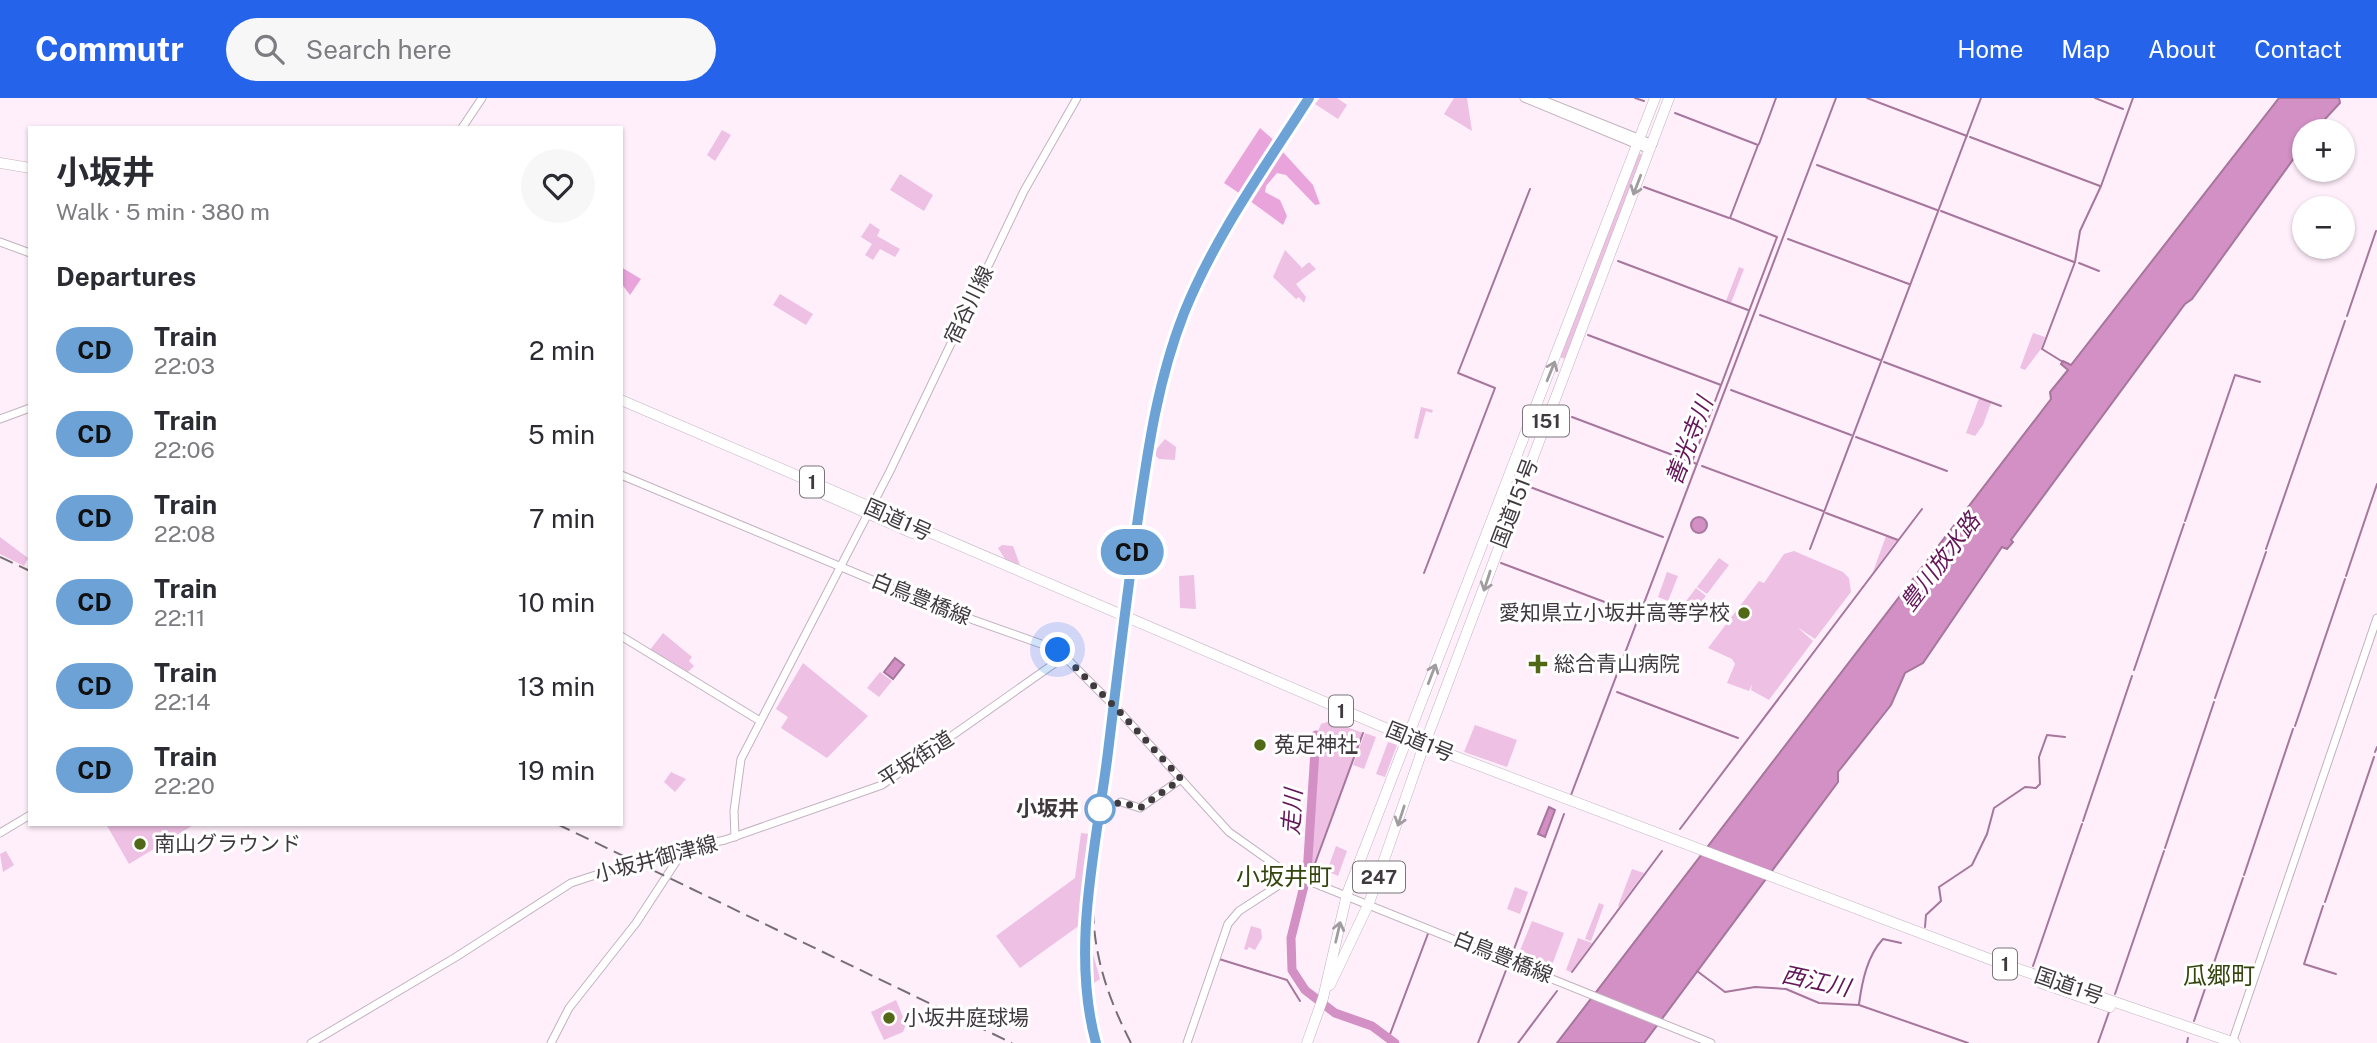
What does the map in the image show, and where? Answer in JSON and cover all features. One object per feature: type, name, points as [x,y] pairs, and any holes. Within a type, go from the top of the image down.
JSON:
[{"type":"highway","name":"国道151号","points":[[1408,741],[1655,98]]},
{"type":"highway","name":"国道151号","points":[[1424,748],[1669,98]]},
{"type":"highway","points":[[0,163],[28,169]]},
{"type":"highway","points":[[0,170],[28,175]]},
{"type":"highway","name":"国道1号","points":[[623,404],[1424,748],[2070,994],[2215,1043]]},
{"type":"highway","name":"247","points":[[1307,1043],[1323,998],[1347,894],[1408,741]]},
{"type":"highway","name":"247","points":[[1323,998],[1370,903],[1424,748]]},
{"type":"highway","name":"国道1号","points":[[1776,881],[1992,960],[2233,1043]]},
{"type":"main road","points":[[463,126],[482,98]]},
{"type":"main road","name":"宿谷川線","points":[[868,511],[1020,199],[1077,98]]},
{"type":"main road","points":[[1524,98],[1651,147]]},
{"type":"main road","points":[[1538,98],[1638,142]]},
{"type":"main road","points":[[0,242],[28,252]]},
{"type":"main road","points":[[0,419],[28,409]]},
{"type":"main road","name":"白鳥豊橋線","points":[[623,476],[937,607],[1051,647],[1065,656],[1229,832],[1247,848],[1293,876],[1370,903],[1711,1043]]},
{"type":"main road","name":"小坂井御津線","points":[[311,1043],[456,957],[554,891],[578,879],[685,848],[735,837],[737,774],[760,721],[868,511]]},
{"type":"main road","points":[[2233,1043],[2377,618]]},
{"type":"main road","points":[[623,637],[760,721]]},
{"type":"main road","name":"平坂街道","points":[[735,837],[882,785],[1065,656]]},
{"type":"main road","points":[[1121,802],[1140,808],[1181,779]]},
{"type":"main road","points":[[0,833],[28,816]]},
{"type":"main road","points":[[551,1043],[569,1008],[636,923],[685,848]]},
{"type":"main road","points":[[1187,1043],[1228,924],[1239,911],[1293,876]]},
{"type":"shaded area","points":[[1320,98],[1337,98],[1347,105],[1338,119],[1315,104]]},
{"type":"shaded area","points":[[1454,98],[1467,98],[1472,131],[1444,114]]},
{"type":"shaded area","points":[[1260,128],[1276,142],[1242,195],[1224,183]]},
{"type":"shaded area","points":[[722,130],[731,135],[715,161],[707,155]]},
{"type":"shaded area","points":[[1282,151],[1313,185],[1320,204],[1315,205],[1286,175],[1277,173],[1266,186],[1265,192],[1280,200],[1287,216],[1283,225],[1250,201]]},
{"type":"shaded area","points":[[1636,152],[1644,155],[1565,359],[1558,356]]},
{"type":"shaded area","points":[[900,174],[933,195],[924,211],[890,190]]},
{"type":"shaded area","points":[[870,223],[880,230],[877,236],[900,249],[895,257],[880,249],[873,260],[865,255],[872,244],[861,237]]},
{"type":"shaded area","points":[[1285,250],[1302,268],[1309,262],[1316,269],[1296,284],[1306,297],[1304,303],[1273,277]]},
{"type":"shaded area","points":[[1739,267],[1744,269],[1731,303],[1726,301]]},
{"type":"shaded area","points":[[623,268],[641,279],[630,295],[623,286]]},
{"type":"shaded area","points":[[780,294],[813,314],[806,325],[773,305]]},
{"type":"shaded area","points":[[2033,333],[2045,337],[2041,349],[2025,370],[2020,368]]},
{"type":"shaded area","points":[[1979,398],[1991,403],[1983,425],[1975,436],[1966,433]]},
{"type":"shaded area","points":[[1421,407],[1433,410],[1432,413],[1426,411],[1418,439],[1414,438]]},
{"type":"shaded area","points":[[1165,439],[1176,447],[1175,460],[1159,459],[1153,453]]},
{"type":"shaded area","points":[[1886,536],[1897,540],[1873,572]]},
{"type":"shaded area","points":[[0,537],[28,558],[24,566],[0,554]]},
{"type":"shaded area","points":[[1002,545],[1013,546],[1020,565],[1005,559],[998,548]]},
{"type":"shaded area","points":[[1794,551],[1843,572],[1849,578],[1851,592],[1815,639],[1797,627],[1813,641],[1769,700],[1751,690],[1752,684],[1749,691],[1727,683],[1735,664],[1732,659],[1708,648],[1759,581],[1764,583],[1784,554]]},
{"type":"shaded area","points":[[1719,558],[1729,565],[1707,594],[1697,587]]},
{"type":"shaded area","points":[[1667,572],[1678,576],[1668,601],[1658,597]]},
{"type":"shaded area","points":[[1194,575],[1196,609],[1180,608],[1179,576]]},
{"type":"shaded area","points":[[1696,588],[1706,596],[1686,620],[1677,613]]},
{"type":"shaded area","points":[[663,633],[692,657],[689,661],[694,666],[688,672],[650,650]]},
{"type":"shaded area","points":[[803,663],[868,716],[827,758],[781,728],[788,717],[776,709]]},
{"type":"shaded area","points":[[880,672],[892,681],[879,697],[867,688]]},
{"type":"shaded area","points":[[1330,721],[1363,733],[1309,877],[1318,731],[1321,724]]},
{"type":"shaded area","points":[[1475,725],[1517,740],[1507,767],[1464,752]]},
{"type":"shaded area","points":[[1365,733],[1376,737],[1364,769],[1353,765]]},
{"type":"shaded area","points":[[1388,742],[1397,745],[1385,777],[1376,774]]},
{"type":"shaded area","points":[[671,772],[686,779],[675,792],[664,782]]},
{"type":"shaded area","name":"南山グラウンド","points":[[107,826],[192,826],[129,864]]},
{"type":"shaded area","points":[[1081,833],[1090,834],[1080,925],[1020,968],[996,936],[1075,878]]},
{"type":"shaded area","points":[[1336,846],[1347,851],[1338,876],[1327,871]]},
{"type":"shaded area","points":[[6,851],[14,865],[3,872],[0,854]]},
{"type":"shaded area","points":[[1632,869],[1644,873],[1619,907],[1618,906]]},
{"type":"shaded area","points":[[1515,887],[1528,892],[1520,914],[1507,909]]},
{"type":"shaded area","points":[[1599,903],[1604,905],[1591,941],[1585,939]]},
{"type":"shaded area","points":[[1532,921],[1564,933],[1552,965],[1519,953]]},
{"type":"shaded area","points":[[1251,926],[1261,929],[1262,938],[1255,950],[1249,947],[1247,950],[1244,949]]},
{"type":"shaded area","points":[[1088,936],[1100,979],[1088,987]]},
{"type":"shaded area","points":[[1578,938],[1592,943],[1571,972],[1566,970]]},
{"type":"shaded area","name":"小坂井庭球場","points":[[896,1000],[906,1024],[903,1032],[884,1040],[871,1012]]},
{"type":"water","name":"豊川放水路","points":[[2279,98],[2339,98],[2340,103],[2325,119],[2292,119],[2292,161],[2011,540],[2013,542],[2007,549],[2002,547],[1923,663],[1905,673],[1891,705],[1838,772],[1838,782],[1644,1043],[1557,1043],[2051,399],[2050,392],[2068,370],[2061,364],[2063,361],[2071,365]]},
{"type":"water","points":[[1696,517],[1702,517],[1707,525],[1705,531],[1696,533],[1691,528],[1691,522]]},
{"type":"water","points":[[895,658],[904,665],[893,679],[884,672]]},
{"type":"water","points":[[1549,807],[1555,810],[1545,837],[1538,834]]},
{"type":"waterway","points":[[1635,98],[1644,101]]},
{"type":"waterway","points":[[1759,144],[1776,98]]},
{"type":"waterway","name":"善光寺川","points":[[1571,795],[1836,98]]},
{"type":"waterway","points":[[1867,98],[1967,136]]},
{"type":"waterway","points":[[1810,549],[1981,98]]},
{"type":"waterway","points":[[2095,98],[2123,109]]},
{"type":"waterway","points":[[2063,362],[2042,349],[2075,262],[2080,231],[2101,186],[2133,98]]},
{"type":"waterway","points":[[1675,113],[1758,145],[1730,218],[1777,237],[1692,462],[1697,464]]},
{"type":"waterway","points":[[1970,137],[2100,186]]},
{"type":"waterway","points":[[1817,165],[1937,210]]},
{"type":"waterway","points":[[1644,187],[1729,218]]},
{"type":"waterway","points":[[1424,573],[1495,388],[1458,373],[1530,189]]},
{"type":"waterway","points":[[1941,211],[2074,262]]},
{"type":"waterway","points":[[2347,316],[2376,231]]},
{"type":"waterway","points":[[1788,239],[1909,284]]},
{"type":"waterway","points":[[1618,261],[1748,310]]},
{"type":"waterway","points":[[2079,263],[2099,271]]},
{"type":"waterway","points":[[1760,315],[1880,360]]},
{"type":"waterway","points":[[2266,549],[2345,321]]},
{"type":"waterway","points":[[1588,335],[1721,385]]},
{"type":"waterway","points":[[1884,362],[2001,406]]},
{"type":"waterway","points":[[2185,521],[2235,375],[2260,382]]},
{"type":"waterway","points":[[1731,390],[1851,435]]},
{"type":"waterway","points":[[1572,417],[1691,462]]},
{"type":"waterway","points":[[1856,437],[1947,471]]},
{"type":"waterway","points":[[1702,466],[1823,511]]},
{"type":"waterway","points":[[2346,576],[2377,484]]},
{"type":"waterway","points":[[1530,487],[1663,537]]},
{"type":"waterway","points":[[1680,829],[1922,509]]},
{"type":"waterway","points":[[1826,513],[1898,540]]},
{"type":"waterway","points":[[2134,670],[2184,524]]},
{"type":"waterway","points":[[2215,698],[2266,552]]},
{"type":"waterway","points":[[1501,563],[1634,613]]},
{"type":"waterway","points":[[2295,726],[2345,579]]},
{"type":"waterway","points":[[2083,821],[2132,676]]},
{"type":"waterway","points":[[1617,692],[1738,738]]},
{"type":"waterway","points":[[2165,848],[2214,702]]},
{"type":"waterway","points":[[2244,875],[2293,729]]},
{"type":"waterway","points":[[2338,742],[2342,730]]},
{"type":"waterway","points":[[1310,877],[1363,733]]},
{"type":"waterway","name":"走川","points":[[1316,735],[1307,874],[1291,938],[1292,970],[1305,990],[1335,1013],[1372,1026],[1395,1043]]},
{"type":"waterway","points":[[1925,927],[1926,915],[1941,901],[1939,887],[1972,865],[1987,834],[1994,808],[2025,787],[2036,788],[2040,784],[2039,757],[2047,735],[2065,737]]},
{"type":"waterway","points":[[2375,752],[2377,747]]},
{"type":"waterway","points":[[2325,902],[2374,757]]},
{"type":"waterway","name":"善光寺川","points":[[1510,960],[1564,814]]},
{"type":"waterway","points":[[2033,966],[2082,824]]},
{"type":"waterway","points":[[1572,972],[1662,851]]},
{"type":"waterway","points":[[2115,994],[2164,851]]},
{"type":"waterway","points":[[2194,1021],[2243,878]]},
{"type":"waterway","points":[[2323,906],[2304,964],[2336,974]]},
{"type":"waterway","points":[[1389,1037],[1429,931]]},
{"type":"waterway","points":[[1859,1004],[1866,970],[1877,946],[1883,939],[1901,943]]},
{"type":"waterway","points":[[1219,959],[1287,980],[1300,1001]]},
{"type":"waterway","name":"善光寺川","points":[[1478,1043],[1508,965]]},
{"type":"waterway","name":"西江川","points":[[1697,971],[1725,992],[1755,987],[1786,989],[1819,1003],[1859,1005],[1968,1043]]},
{"type":"waterway","points":[[1518,1043],[1557,991]]},
{"type":"waterway","points":[[2098,1043],[2109,1012]]},
{"type":"waterway","points":[[2187,1043],[2188,1038]]},
{"type":"railway","points":[[1131,1043],[1103,976],[1096,941],[1093,904],[1150,449],[1167,373],[1193,300],[1234,222],[1312,98]]},
{"type":"railway","points":[[0,557],[28,570]]},
{"type":"railway","points":[[561,826],[1012,1043]]},
{"type":"railway","points":[[1087,932],[1086,987],[1096,1043]]},
{"type":"train","name":"CD","points":[[1096,1043],[1086,987],[1089,902],[1129,576],[1154,413],[1166,367],[1197,283],[1232,219],[1309,98]]},
{"type":"place","name":"愛知県立小坂井高等学校","points":[[1744,613]]},
{"type":"place","name":"総合青山病院","points":[[1538,664]]},
{"type":"place","name":"菟足神社","points":[[1260,745]]},
{"type":"place","name":"小坂井","points":[[1100,809]]},
{"type":"place","name":"南山グラウンド","points":[[140,844]]},
{"type":"place","name":"小坂井庭球場","points":[[889,1018]]},
{"type":"district","name":"小坂井町","points":[[1284,877]]},
{"type":"district","name":"瓜郷町","points":[[2219,976]]},
{"type":"route","points":[[1058,650],[1181,779],[1140,808],[1121,802],[1100,809]]}]
